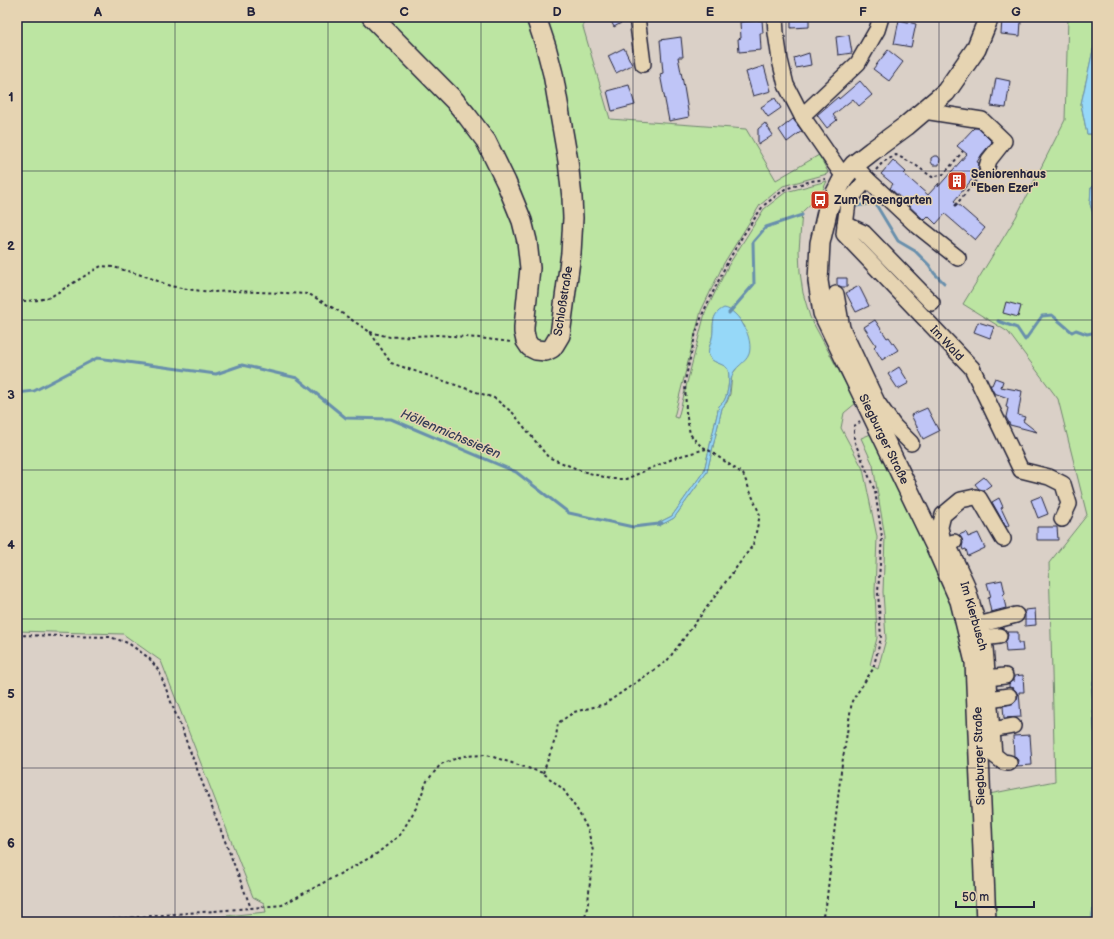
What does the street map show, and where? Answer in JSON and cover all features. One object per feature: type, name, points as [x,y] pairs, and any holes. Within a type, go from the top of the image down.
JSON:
[{"type":"main road","points":[[372,17],[462,108],[480,132],[500,167],[520,214],[529,249],[530,278],[524,332],[528,344]]},
{"type":"main road","name":"Schloßstraße","points":[[528,344],[536,350],[546,350],[554,345],[560,335],[571,253],[573,218],[568,161],[553,74],[536,17]]},
{"type":"main road","name":"Siegburger Straße","points":[[986,922],[975,662],[960,601],[945,545],[875,408],[823,313],[818,281],[820,243],[828,208],[849,171],[946,92],[976,49],[989,17]]},
{"type":"street","points":[[637,17],[643,64]]},
{"type":"street","points":[[775,17],[780,60],[786,84],[802,116],[849,171],[867,180],[914,223],[958,258]]},
{"type":"street","points":[[802,116],[858,63],[877,30],[881,17]]},
{"type":"street","points":[[924,111],[982,120],[1004,141],[989,160],[987,167]]},
{"type":"street","name":"Im Wald","points":[[867,180],[848,202],[844,234],[972,368],[1021,470],[1049,477],[1063,484],[1069,504],[1062,519]]},
{"type":"street","points":[[845,224],[864,232],[932,303]]},
{"type":"street","points":[[836,294],[842,328],[875,408],[910,443]]},
{"type":"street","points":[[945,545],[940,527],[943,515],[961,500],[975,496],[979,498],[1003,540]]},
{"type":"street","name":"Im Kierbusch","points":[[945,545],[951,551],[966,583],[985,648],[994,755],[1004,762],[1009,763]]},
{"type":"street","points":[[980,631],[1016,615]]},
{"type":"street","points":[[980,631],[999,636]]},
{"type":"street","points":[[987,678],[1005,676]]},
{"type":"street","points":[[989,699],[1009,696]]},
{"type":"street","points":[[992,730],[1013,726]]},
{"type":"path","points":[[867,180],[883,162],[896,155],[914,164],[932,177],[944,174],[963,151]]},
{"type":"path","points":[[954,206],[987,167]]},
{"type":"path","points":[[544,773],[556,737],[558,723],[574,712],[605,704],[667,661],[753,545],[760,515],[743,474],[701,446],[690,434],[686,412],[685,381],[696,332],[703,313],[726,265],[742,237],[763,206],[785,188],[849,171]]},
{"type":"path","points":[[17,301],[44,300],[101,266],[113,267],[148,277],[170,286],[193,290],[213,292],[233,291],[309,294],[370,332],[390,337],[438,335],[528,344]]},
{"type":"path","points":[[370,332],[391,363],[494,398],[513,413],[548,457],[582,471],[611,479],[626,480],[677,457],[707,449]]},
{"type":"path","points":[[821,922],[826,906],[841,771],[852,701],[873,669],[881,638],[878,592],[882,537],[875,491],[854,440],[854,426],[875,408]]},
{"type":"path","points":[[17,635],[110,637],[128,643],[149,658],[160,672],[251,908]]},
{"type":"path","points":[[77,922],[282,905],[375,855],[400,835],[416,808],[427,781],[441,764],[463,756],[487,755],[544,773],[562,789],[578,811],[588,830],[593,851],[588,903],[584,922]]},
{"type":"green space","points":[[17,17],[584,17],[583,27],[610,119],[746,129],[776,180],[819,155],[828,172],[827,174],[783,186],[760,205],[724,263],[701,311],[674,417],[678,418],[705,313],[728,266],[764,209],[786,192],[827,181],[821,194],[802,212],[799,250],[800,272],[803,293],[810,317],[856,403],[844,413],[841,428],[863,469],[877,537],[875,591],[877,638],[870,665],[878,669],[886,639],[883,592],[885,537],[873,465],[861,438],[871,434],[929,556],[980,652],[984,795],[1055,781],[1049,563],[1087,515],[1058,399],[1008,332],[963,304],[1016,217],[1065,120],[1068,17],[1097,17],[1097,38],[1081,104],[1087,134],[1097,134],[1097,183],[1091,188],[1090,204],[1096,223],[1097,261],[1097,662],[1092,689],[1097,778],[1097,877],[1091,922],[165,922],[266,912],[264,903],[253,897],[161,661],[123,634],[17,631]],"holes":[[[724,309],[736,315],[745,327],[737,368],[732,374],[730,394],[727,402],[722,408],[707,472],[674,518],[659,526],[658,523],[672,516],[704,471],[719,406],[724,401],[726,396],[729,378],[727,368],[710,358],[709,349],[713,334],[714,318]]]},
{"type":"water","points":[[1097,38],[1097,134],[1087,134],[1081,104]]},
{"type":"water","points":[[1097,183],[1097,261],[1096,223],[1090,204],[1091,188]]},
{"type":"water","points":[[724,308],[735,314],[744,326],[749,341],[749,354],[733,373],[729,396],[722,408],[707,472],[674,518],[659,526],[658,523],[672,516],[704,471],[719,406],[725,399],[729,383],[727,368],[712,360],[709,356],[714,318],[719,311]]},
{"type":"water","points":[[1097,662],[1097,778],[1092,689]]},
{"type":"water","points":[[1097,877],[1097,922],[1091,922]]},
{"type":"building","points":[[609,17],[628,17],[628,19],[614,27]]},
{"type":"building","points":[[791,17],[809,17],[809,27],[791,28]]},
{"type":"building","points":[[1002,19],[1021,21],[1020,36],[1001,34]]},
{"type":"building","points":[[762,20],[763,33],[760,33],[761,50],[739,52],[738,39],[741,38],[740,22]]},
{"type":"building","points":[[899,20],[916,24],[911,47],[894,44]]},
{"type":"building","points":[[849,35],[852,53],[838,55],[836,37]]},
{"type":"building","points":[[681,37],[683,57],[678,57],[689,117],[669,121],[660,74],[663,73],[660,40]]},
{"type":"building","points":[[624,48],[632,65],[616,73],[608,56]]},
{"type":"building","points":[[888,50],[903,62],[889,81],[873,69]]},
{"type":"building","points":[[809,53],[811,65],[796,68],[794,58]]},
{"type":"building","points":[[764,66],[771,91],[753,96],[746,72]]},
{"type":"building","points":[[996,78],[1010,81],[1006,108],[991,106]]},
{"type":"building","points":[[860,81],[872,95],[859,106],[853,99],[833,115],[837,120],[827,128],[817,115]]},
{"type":"building","points":[[629,85],[635,105],[612,111],[607,91]]},
{"type":"building","points":[[775,98],[781,108],[768,117],[761,107]]},
{"type":"building","points":[[793,119],[802,131],[787,142],[779,130]]},
{"type":"building","points":[[765,123],[773,135],[758,145],[758,129]]},
{"type":"building","name":"Seniorenhaus \"Eben Ezer\"","points":[[974,128],[978,128],[992,142],[977,162],[979,163],[979,171],[954,201],[985,228],[975,240],[945,214],[936,224],[928,216],[924,220],[890,188],[893,184],[881,174],[893,160],[906,172],[904,174],[928,195],[939,183],[938,187],[967,154],[957,146]]},
{"type":"building","points":[[938,156],[940,159],[939,165],[933,165],[931,162],[931,158]]},
{"type":"building","points":[[837,278],[847,278],[847,287],[837,285]]},
{"type":"building","points":[[859,286],[869,306],[856,312],[846,293]]},
{"type":"building","points":[[1006,302],[1021,306],[1018,317],[1003,313]]},
{"type":"building","points":[[875,320],[887,338],[889,337],[898,350],[882,360],[874,347],[876,345],[864,327]]},
{"type":"building","points":[[978,322],[994,327],[990,338],[974,332]]},
{"type":"building","points":[[899,367],[909,383],[898,389],[888,374]]},
{"type":"building","points":[[995,378],[1003,381],[1001,387],[1022,391],[1018,415],[1025,417],[1023,421],[1037,432],[1010,425],[1006,417],[1008,398],[994,393],[990,385],[992,385]]},
{"type":"building","points":[[927,408],[939,431],[923,439],[911,415]]},
{"type":"building","points":[[984,477],[991,485],[984,490],[979,489],[975,484]]},
{"type":"building","points":[[1041,496],[1048,514],[1038,518],[1031,500]]},
{"type":"building","points":[[999,498],[1003,507],[1001,508],[1009,525],[1006,527],[992,502]]},
{"type":"building","points":[[1037,527],[1057,527],[1058,540],[1037,540]]},
{"type":"building","points":[[966,532],[968,537],[978,533],[985,548],[968,556],[966,549],[963,550],[962,539],[959,535]]},
{"type":"building","points":[[1002,580],[1006,608],[991,612],[988,598],[991,597],[987,583]]},
{"type":"building","points":[[1035,609],[1036,625],[1025,626],[1025,610]]},
{"type":"building","points":[[1007,632],[1018,632],[1018,643],[1022,643],[1023,651],[1006,652],[1005,642],[1008,635]]},
{"type":"building","points":[[1023,675],[1024,692],[1019,692],[1021,717],[1004,718],[1003,706],[1014,703],[1018,695],[1013,688],[1009,687],[1009,684],[1014,681],[1014,676]]},
{"type":"building","points":[[1030,735],[1032,765],[1017,766],[1018,760],[1014,756],[1013,736]]},
{"type":"waterway","name":"Höllenmichssiefen","points":[[856,206],[875,203],[898,241],[915,251],[944,283]]},
{"type":"waterway","name":"Höllenmichssiefen","points":[[729,313],[754,284],[753,242],[766,227],[802,215]]},
{"type":"waterway","name":"Höllenmichssiefen","points":[[998,321],[1017,328],[1025,340],[1042,316],[1052,315],[1072,332],[1076,330],[1087,334],[1097,332]]},
{"type":"waterway","name":"Höllenmichssiefen","points":[[17,393],[34,391],[97,358],[216,374],[242,365],[297,378],[346,418],[391,419],[516,472],[569,513],[633,527],[662,523]]},
{"type":"place","name":"Seniorenhaus \"Eben Ezer\"","points":[[957,181]]},
{"type":"place","name":"Zum Rosengarten","points":[[820,200]]}]
